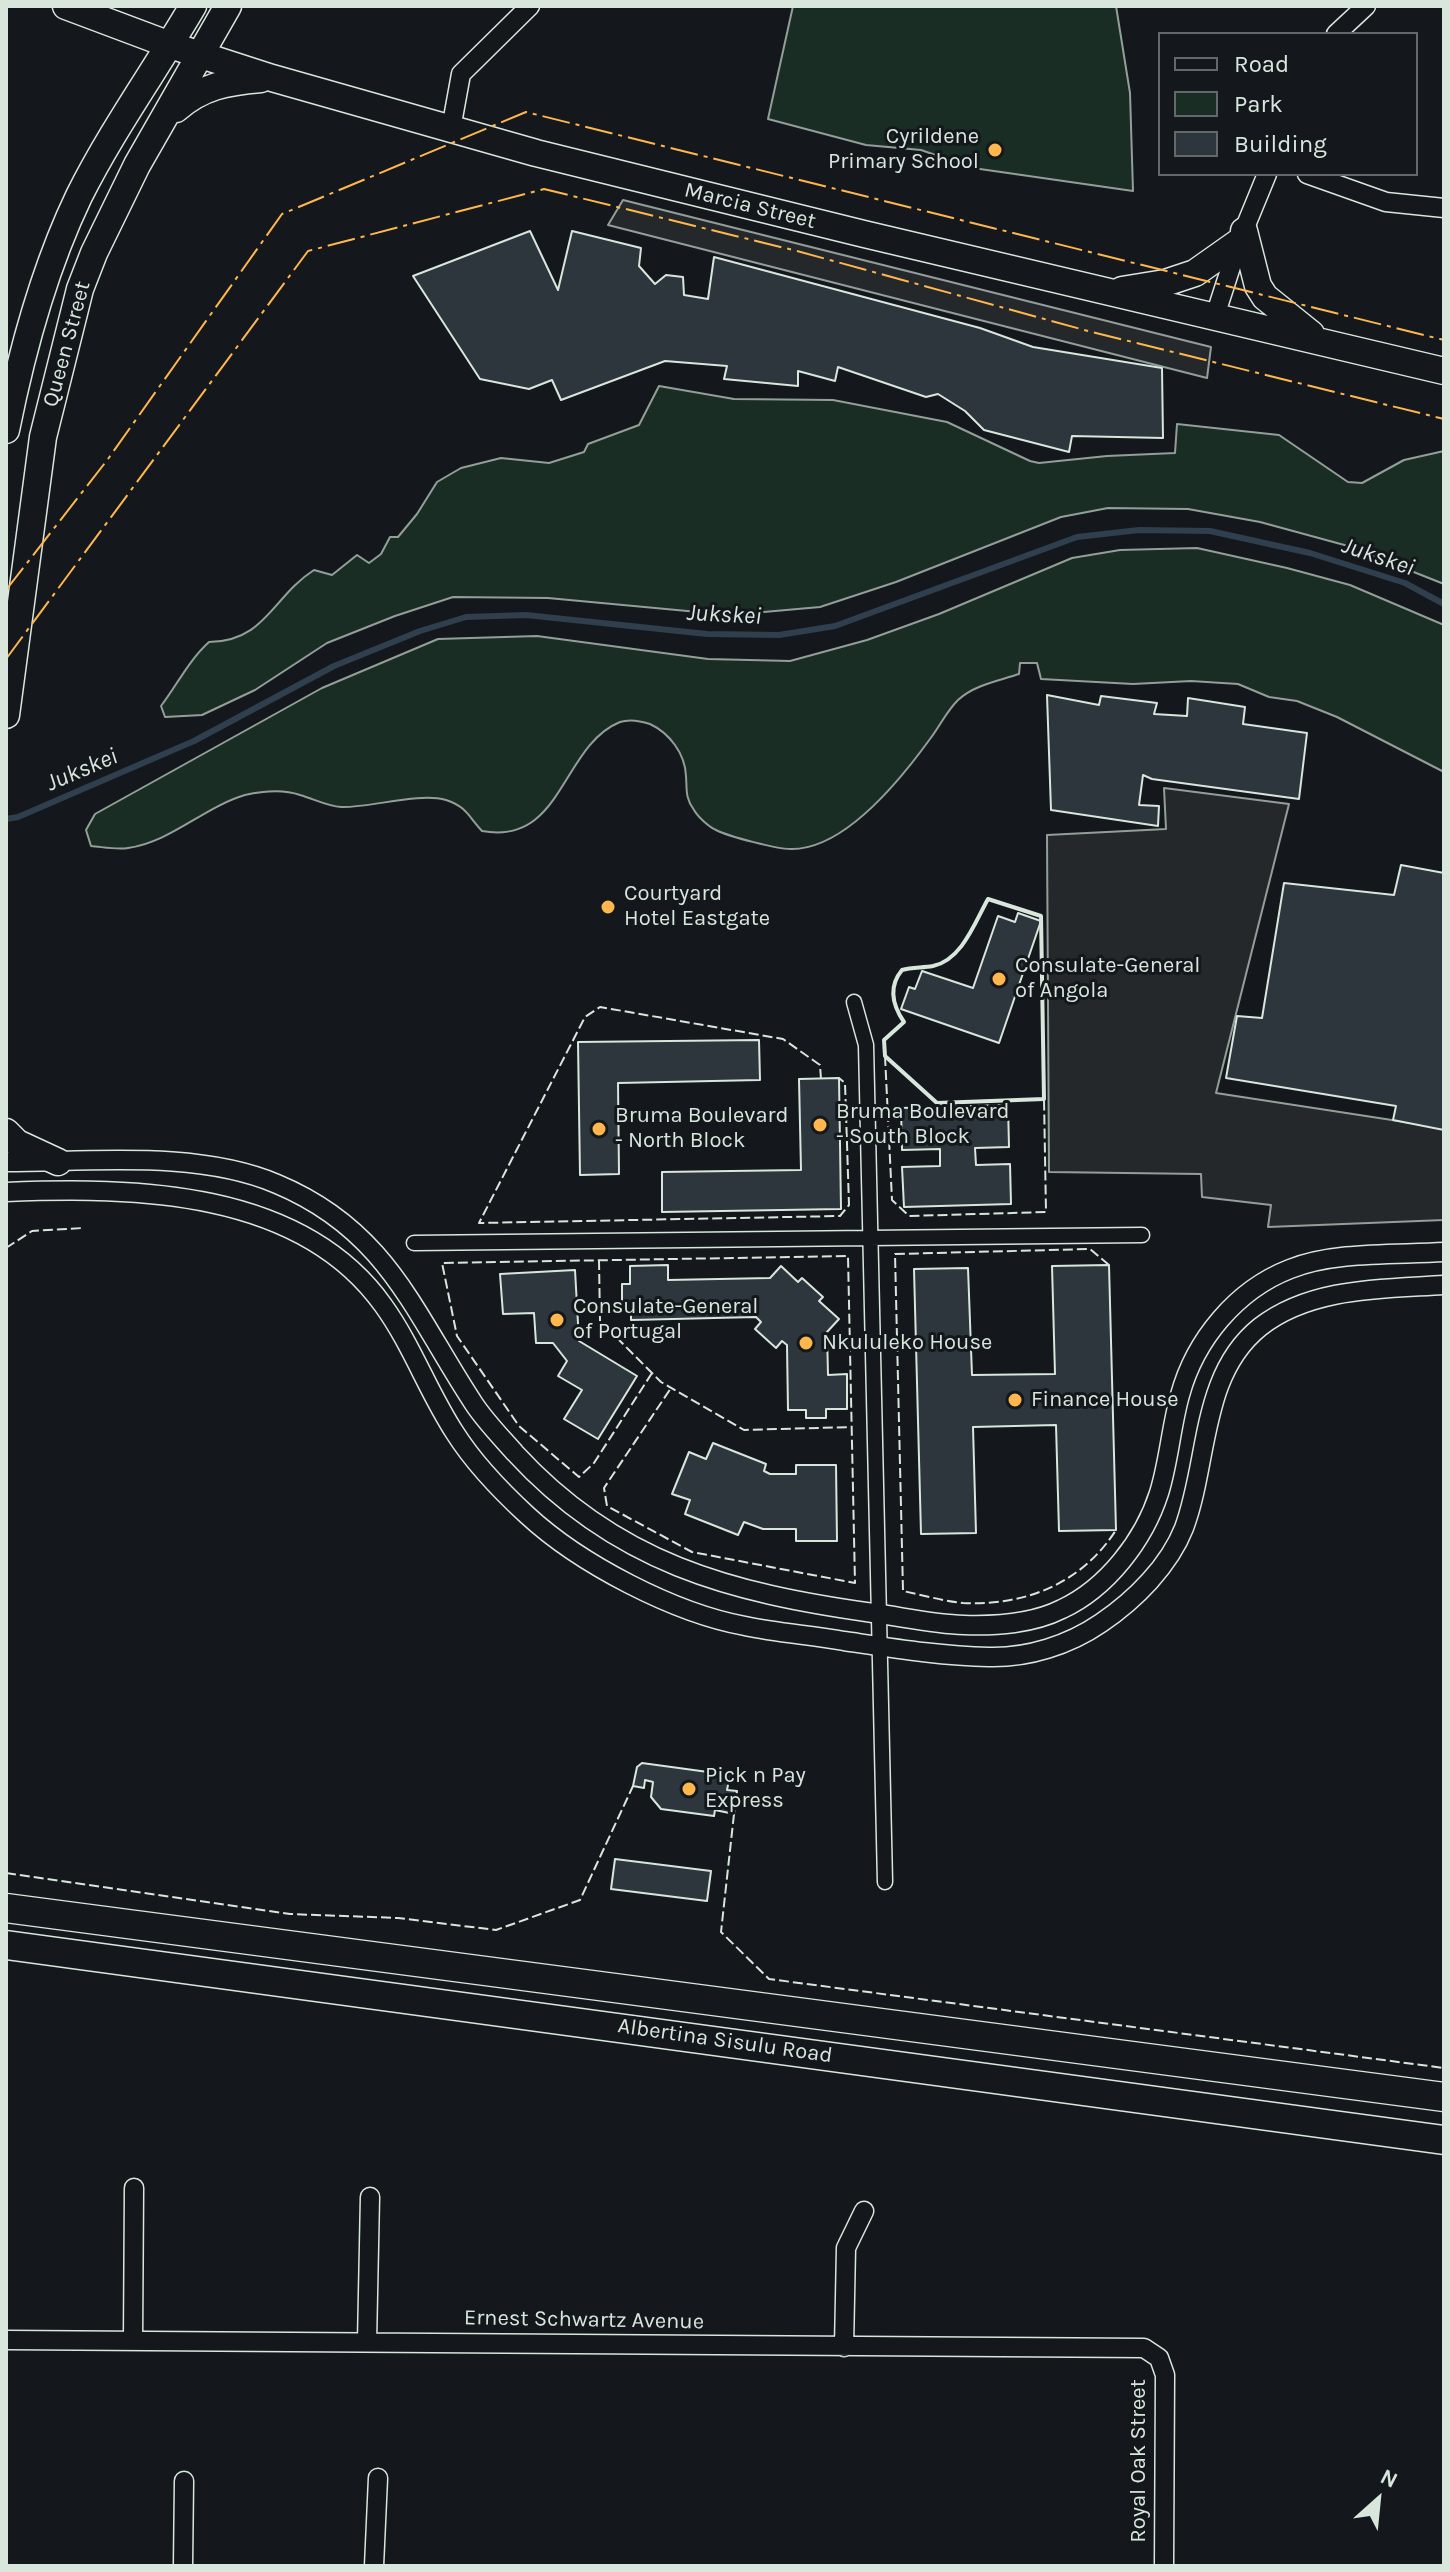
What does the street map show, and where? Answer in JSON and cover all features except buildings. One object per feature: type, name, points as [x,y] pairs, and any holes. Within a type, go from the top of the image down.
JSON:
[{"type":"main road","name":"Marcia Street","points":[[66,6],[170,45],[272,78],[536,153],[1444,371]]},
{"type":"main road","name":"Queen Street","points":[[6,430],[30,328],[59,241],[80,194],[193,6]]},
{"type":"main road","name":"Queen Street","points":[[6,715],[10,654],[43,437],[80,289],[131,177],[228,6]]},
{"type":"main road","points":[[167,116],[190,96],[214,85],[272,78]]},
{"type":"main road","points":[[1110,292],[1165,283],[1195,273],[1241,237],[1258,286],[1265,297],[1320,341]]},
{"type":"main road","points":[[6,1132],[17,1143],[58,1162]]},
{"type":"main road","points":[[6,1896],[42,1914]]},
{"type":"main road","name":"Albertina Sisulu Road","points":[[6,1908],[1444,2097]]},
{"type":"main road","name":"Albertina Sisulu Road","points":[[6,1945],[1444,2140]]},
{"type":"main road","points":[[6,1968],[58,1950]]},
{"type":"street","points":[[451,129],[461,74],[530,6]]},
{"type":"street","points":[[1338,32],[1366,6]]},
{"type":"street","points":[[1215,316],[1241,237],[1266,176]]},
{"type":"street","points":[[1313,176],[1386,202],[1444,208]]},
{"type":"street","points":[[854,1002],[866,1045],[885,1882]]},
{"type":"street","points":[[6,1162],[157,1162],[204,1166],[278,1184],[336,1216],[367,1242],[415,1304],[477,1408],[530,1468],[584,1516],[622,1541],[693,1574],[758,1593],[826,1607],[957,1625],[1037,1619],[1073,1603],[1113,1569],[1134,1545],[1160,1489],[1180,1392],[1193,1358],[1216,1323],[1234,1305],[1267,1280],[1308,1263],[1444,1252]]},
{"type":"street","points":[[6,1192],[72,1190],[177,1195],[257,1215],[299,1235],[347,1266],[370,1288],[404,1339],[455,1435],[531,1519],[589,1560],[644,1591],[741,1626],[879,1646],[994,1658],[1063,1644],[1094,1628],[1136,1595],[1174,1548],[1192,1503],[1214,1395],[1235,1355],[1257,1329],[1277,1315],[1319,1298],[1444,1285]]},
{"type":"street","points":[[414,1243],[1142,1235]]},
{"type":"street","points":[[822,1637],[826,1607]]},
{"type":"street","points":[[133,2341],[134,2188]]},
{"type":"street","points":[[367,2342],[370,2197]]},
{"type":"street","points":[[844,2347],[846,2248],[864,2211]]},
{"type":"street","name":"Ernest Schwartz Avenue","points":[[6,2340],[844,2347],[1133,2346],[1149,2350],[1159,2358]]},
{"type":"street","name":"Royal Oak Street","points":[[1159,2358],[1165,2375],[1164,2566]]},
{"type":"street","points":[[374,2566],[378,2478]]},
{"type":"street","points":[[183,2566],[184,2481]]},
{"type":"green space","points":[[793,6],[1116,6],[1130,93],[1133,191],[973,168],[921,150],[866,145],[768,119]]},
{"type":"green space","points":[[659,386],[734,399],[833,400],[947,422],[1039,463],[1175,453],[1177,424],[1279,435],[1348,482],[1362,483],[1404,460],[1444,451],[1444,584],[1348,546],[1260,522],[1188,509],[1108,508],[1061,517],[896,582],[820,607],[730,615],[548,598],[453,597],[327,643],[255,690],[202,715],[165,717],[161,706],[209,642],[228,640],[256,626],[314,570],[332,575],[357,555],[369,563],[381,554],[390,537],[398,537],[437,482],[461,468],[501,458],[549,463],[584,452],[588,444],[639,425]]},
{"type":"green space","points":[[1197,548],[1350,585],[1444,625],[1444,772],[1337,717],[1297,701],[1269,697],[1238,684],[1191,681],[1133,684],[1041,679],[1037,663],[1020,663],[1019,674],[979,687],[958,700],[904,773],[870,809],[851,825],[812,846],[792,849],[777,847],[731,836],[710,827],[698,816],[689,801],[683,759],[675,745],[664,733],[639,721],[620,722],[600,734],[546,809],[529,824],[509,832],[482,831],[459,806],[435,798],[341,807],[293,793],[273,791],[230,800],[159,839],[128,848],[91,846],[86,830],[95,814],[322,688],[438,639],[537,636],[708,659],[790,661],[867,640],[939,614],[1072,558],[1120,550]]},
{"type":"shaded area","points":[[623,200],[1211,347],[1207,378],[608,225]]},
{"type":"shaded area","points":[[1164,788],[1289,804],[1216,1093],[1444,1128],[1444,1220],[1268,1227],[1271,1205],[1202,1197],[1201,1174],[1049,1172],[1047,835],[1166,829]]},
{"type":"waterway","name":"Jukskei","points":[[6,819],[18,817],[194,741],[334,666],[420,631],[466,617],[526,615],[707,634],[779,635],[835,626],[1077,537],[1139,530],[1210,531],[1310,553],[1405,583],[1444,604]]},
{"type":"fence","points":[[821,1079],[820,1065],[783,1039],[600,1007],[585,1017],[479,1223],[840,1216],[849,1205],[845,1083],[839,1078]]},
{"type":"fence","points":[[885,1056],[892,1200],[909,1216],[1046,1212],[1044,1099]]},
{"type":"fence","points":[[6,1248],[32,1231],[83,1228]]},
{"type":"fence","points":[[1109,1265],[1090,1249],[895,1254],[903,1591],[963,1603],[986,1603],[1030,1595],[1050,1588],[1087,1564],[1116,1530]]},
{"type":"fence","points":[[652,1373],[594,1463],[579,1477],[519,1426],[457,1336],[442,1263],[848,1256],[855,1583],[692,1552],[607,1506],[604,1488],[671,1388]]},
{"type":"fence","points":[[599,1260],[600,1321],[661,1382],[744,1430],[852,1427]]},
{"type":"fence","points":[[6,1873],[290,1914],[398,1918],[496,1930],[580,1900],[633,1786]]},
{"type":"fence","points":[[734,1814],[721,1932],[769,1979],[1444,2068]]},
{"type":"wall","points":[[988,899],[1041,916],[1044,1099],[937,1103],[885,1056],[884,1040],[904,1022],[895,1003],[895,983],[902,970],[933,966],[952,956],[966,939],[988,899]]},
{"type":"power","points":[[6,590],[108,459],[282,214],[526,112],[1444,340]]},
{"type":"power","points":[[6,659],[308,251],[544,189],[797,251],[1088,331],[1444,419]]},
{"type":"place","name":"Cyrildene Primary School","points":[[995,150]]},
{"type":"place","name":"Courtyard Hotel Eastgate","points":[[608,907]]},
{"type":"place","name":"Consulate-General of Angola","points":[[999,979]]},
{"type":"place","name":"Bruma Boulevard - South Block","points":[[820,1125]]},
{"type":"place","name":"Bruma Boulevard - North Block","points":[[599,1129]]},
{"type":"place","name":"Consulate-General of Portugal","points":[[557,1320]]},
{"type":"place","name":"Nkululeko House","points":[[806,1343]]},
{"type":"place","name":"Finance House","points":[[1015,1400]]},
{"type":"place","name":"Pick n Pay Express","points":[[689,1789]]}]
